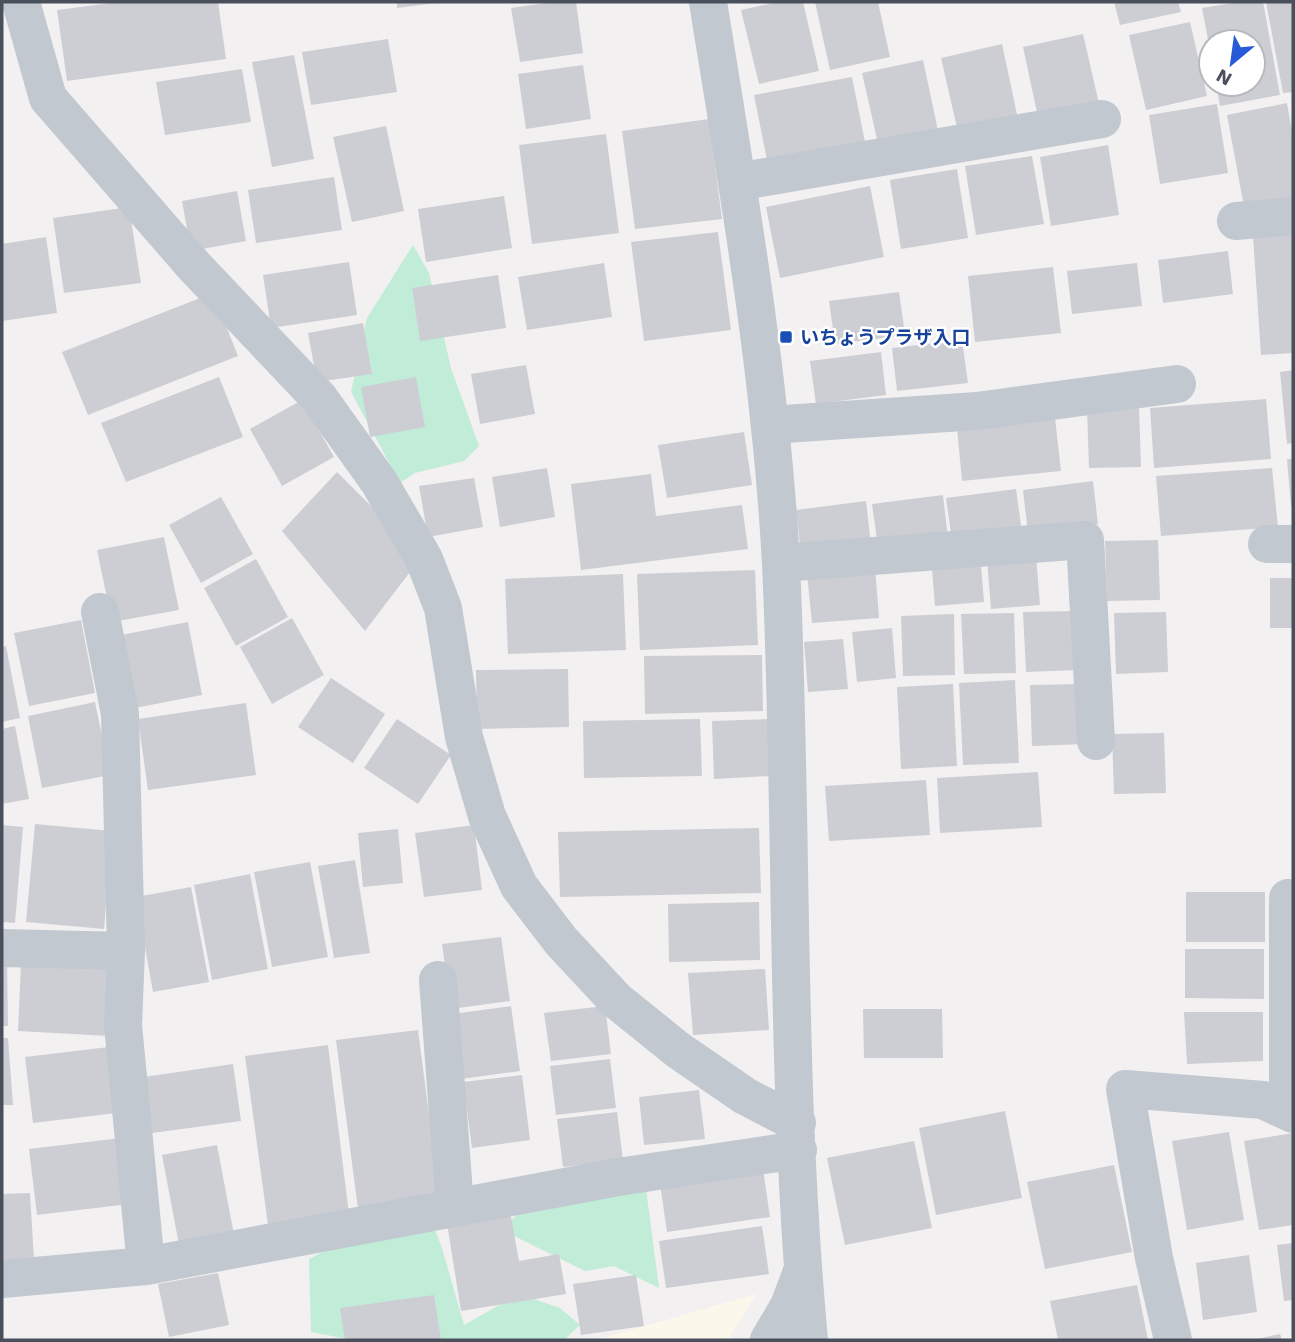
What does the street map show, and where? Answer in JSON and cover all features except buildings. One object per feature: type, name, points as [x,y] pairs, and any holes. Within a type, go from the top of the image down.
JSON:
[{"type":"street","points":[[21,2],[48,97],[194,266],[319,398],[379,482],[424,559],[443,608],[464,737],[487,816],[519,886],[561,941],[616,1000],[689,1058],[746,1096],[797,1136]]},
{"type":"street","points":[[708,2],[737,182],[770,425],[780,563],[797,1136],[809,1340]]},
{"type":"street","points":[[737,182],[1102,119]]},
{"type":"street","points":[[1237,222],[1293,216]]},
{"type":"street","points":[[770,425],[977,411],[1177,384]]},
{"type":"street","points":[[780,563],[1086,540],[1096,741]]},
{"type":"street","points":[[100,612],[120,714],[126,951],[123,1025],[146,1266]]},
{"type":"street","points":[[1173,1340],[1154,1258],[1125,1089],[1263,1100],[1290,1113],[1289,898]]},
{"type":"street","points":[[2,948],[126,951]]},
{"type":"street","points":[[438,980],[455,1207]]},
{"type":"street","points":[[2,1279],[146,1266],[455,1207],[797,1136]]},
{"type":"street","points":[[769,1340],[789,1306],[803,1268]]},
{"type":"shaded area","points":[[756,1294],[728,1340],[596,1340]]},
{"type":"green space","points":[[413,245],[429,273],[451,368],[479,446],[464,461],[415,473],[400,483],[351,392],[367,318]]},
{"type":"green space","points":[[646,1189],[659,1288],[614,1266],[585,1271],[500,1229],[523,1210]]},
{"type":"green space","points":[[424,1201],[442,1248],[464,1325],[519,1294],[560,1308],[580,1325],[564,1340],[353,1340],[311,1332],[309,1259]]},
{"type":"place","name":"いちょうプラザ入口","points":[[786,337]]}]
